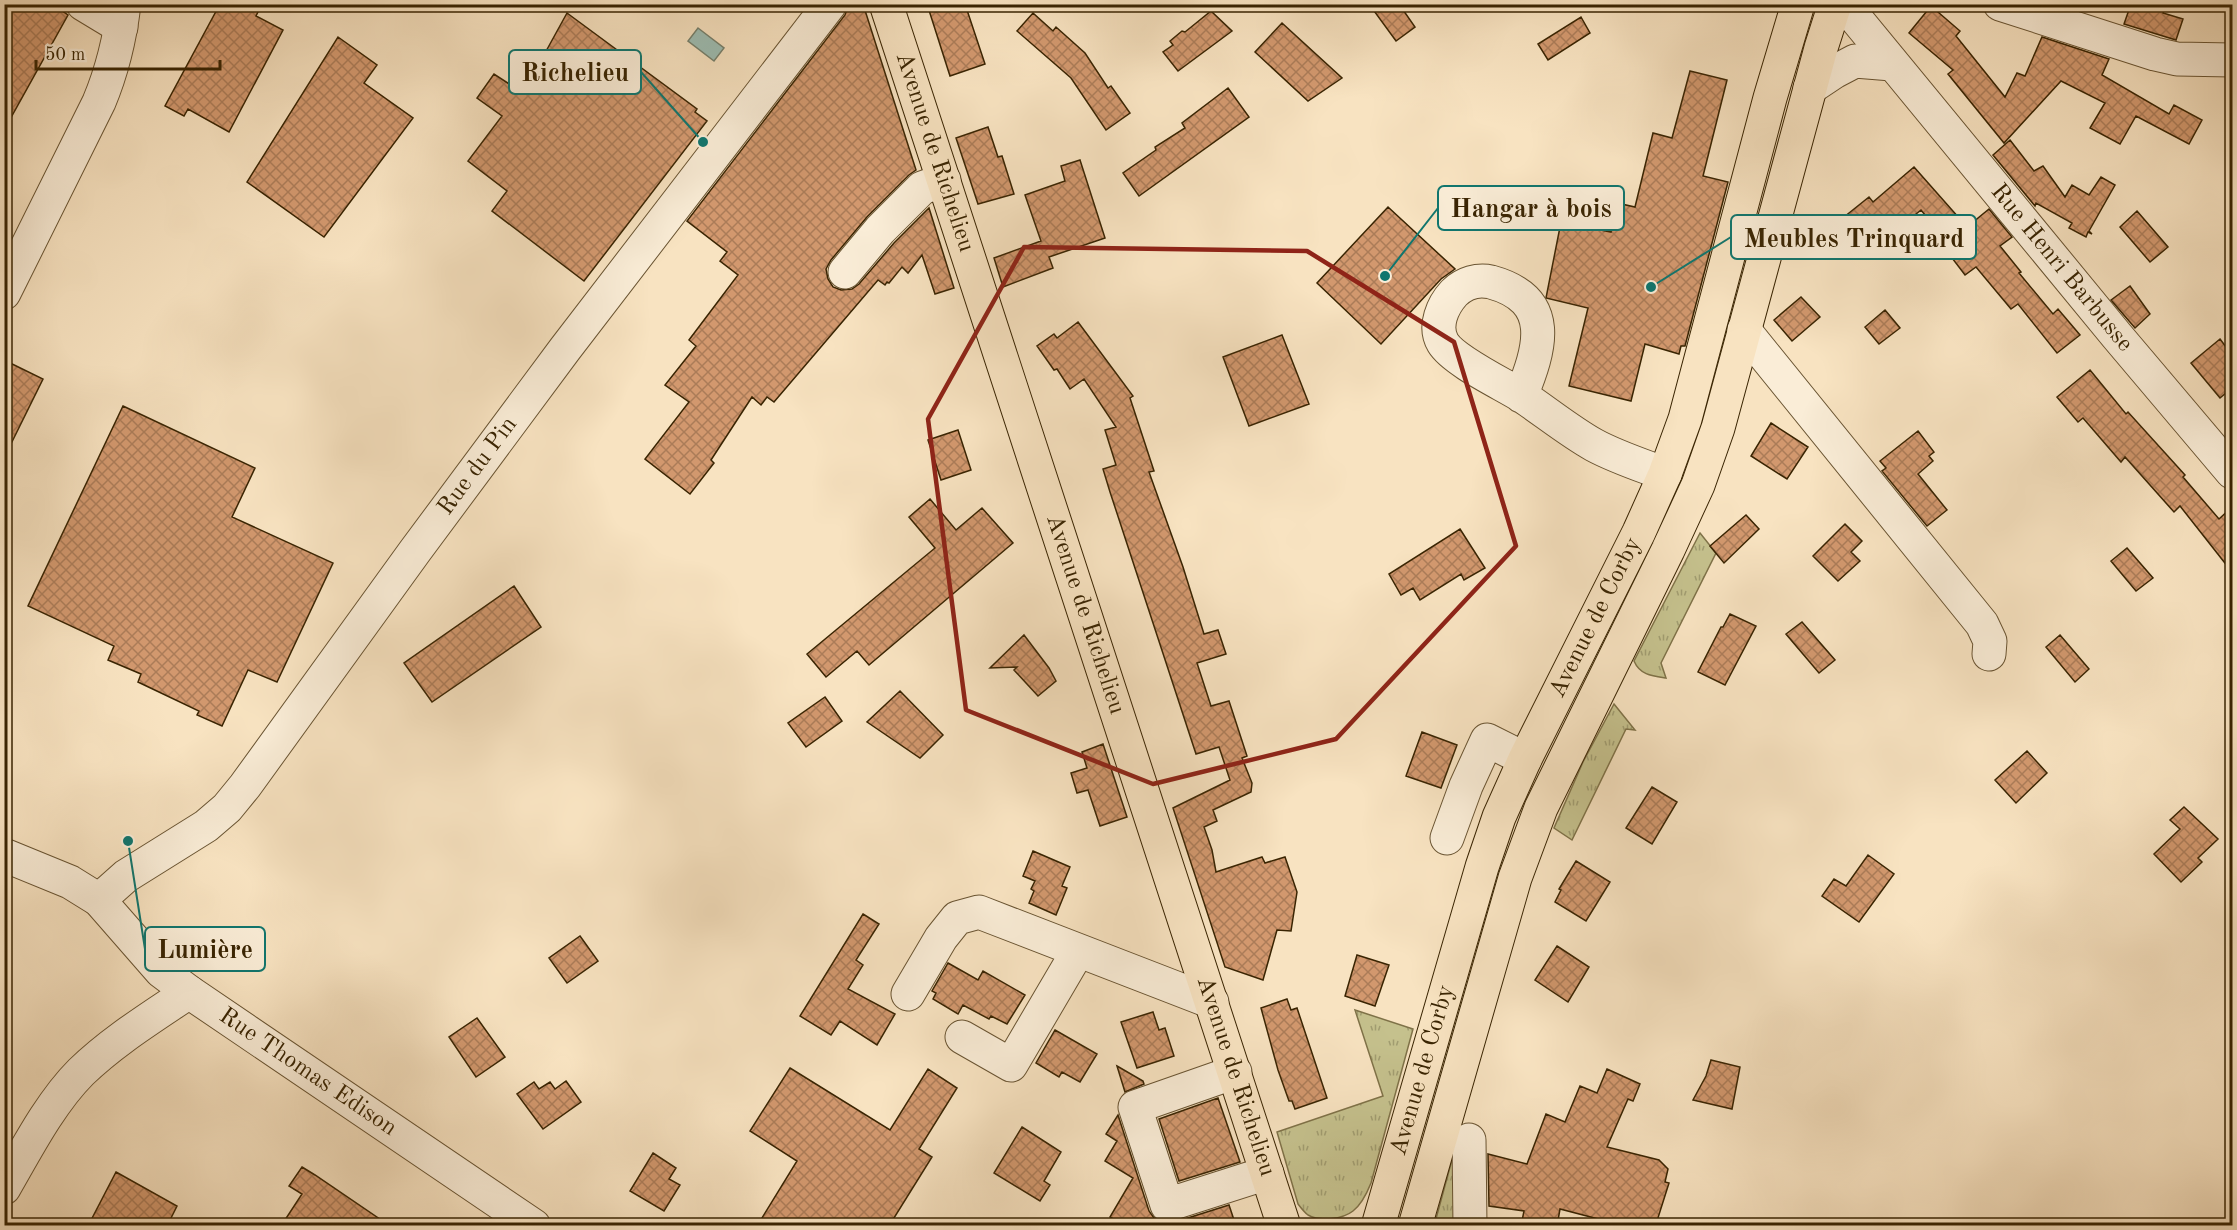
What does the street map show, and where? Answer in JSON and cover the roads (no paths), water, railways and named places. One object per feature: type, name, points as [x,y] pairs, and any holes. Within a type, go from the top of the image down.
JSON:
[{"type":"main road","name":"Avenue de Richelieu","points":[[886,4],[1285,1225]]},
{"type":"main road","name":"Avenue de Corby","points":[[1375,1223],[1482,867],[1499,818],[1525,759],[1634,542],[1665,474],[1685,419],[1770,98],[1798,4]]},
{"type":"main road","name":"Avenue de Corby","points":[[1415,1226],[1515,878],[1537,818],[1698,485],[1718,429],[1810,88],[1835,4]]},
{"type":"street","points":[[4,293],[99,102],[109,77],[122,16],[83,4]]},
{"type":"street","name":"Rue du Pin","points":[[99,900],[126,876],[206,825],[227,808],[245,786],[565,349],[830,4]]},
{"type":"street","name":"Rue Henri Barbusse","points":[[1844,4],[2232,472]]},
{"type":"street","points":[[2000,4],[2177,59],[2232,60]]},
{"type":"street","points":[[1810,88],[1834,72],[1855,62],[1892,64]]},
{"type":"street","points":[[845,272],[880,230],[922,188],[944,180]]},
{"type":"street","points":[[1744,330],[1982,624],[1989,641],[1989,654]]},
{"type":"street","points":[[1521,396],[1593,444],[1665,474]]},
{"type":"street","points":[[1447,838],[1466,786],[1488,740],[1525,759]]},
{"type":"street","name":"Rue Thomas Edison","points":[[4,855],[70,882],[99,900],[161,971],[189,992],[534,1226]]},
{"type":"street","points":[[908,994],[941,938],[957,918],[979,912],[1212,1002]]},
{"type":"street","points":[[962,1037],[1011,1065],[1078,951]]},
{"type":"street","points":[[4,1188],[39,1127],[80,1073],[129,1032],[189,992]]},
{"type":"street","points":[[1235,1072],[1135,1107],[1167,1205],[1267,1173]]},
{"type":"street","points":[[1469,1140],[1470,1226]]},
{"type":"water","points":[[698,28],[724,48],[714,61],[688,41]]},
{"type":"place","name":"Richelieu","points":[[703,142]]},
{"type":"place","name":"Hangar à bois","points":[[1385,276]]},
{"type":"place","name":"Meubles Trinquard","points":[[1651,287]]},
{"type":"place","name":"Lumière","points":[[128,841]]}]
